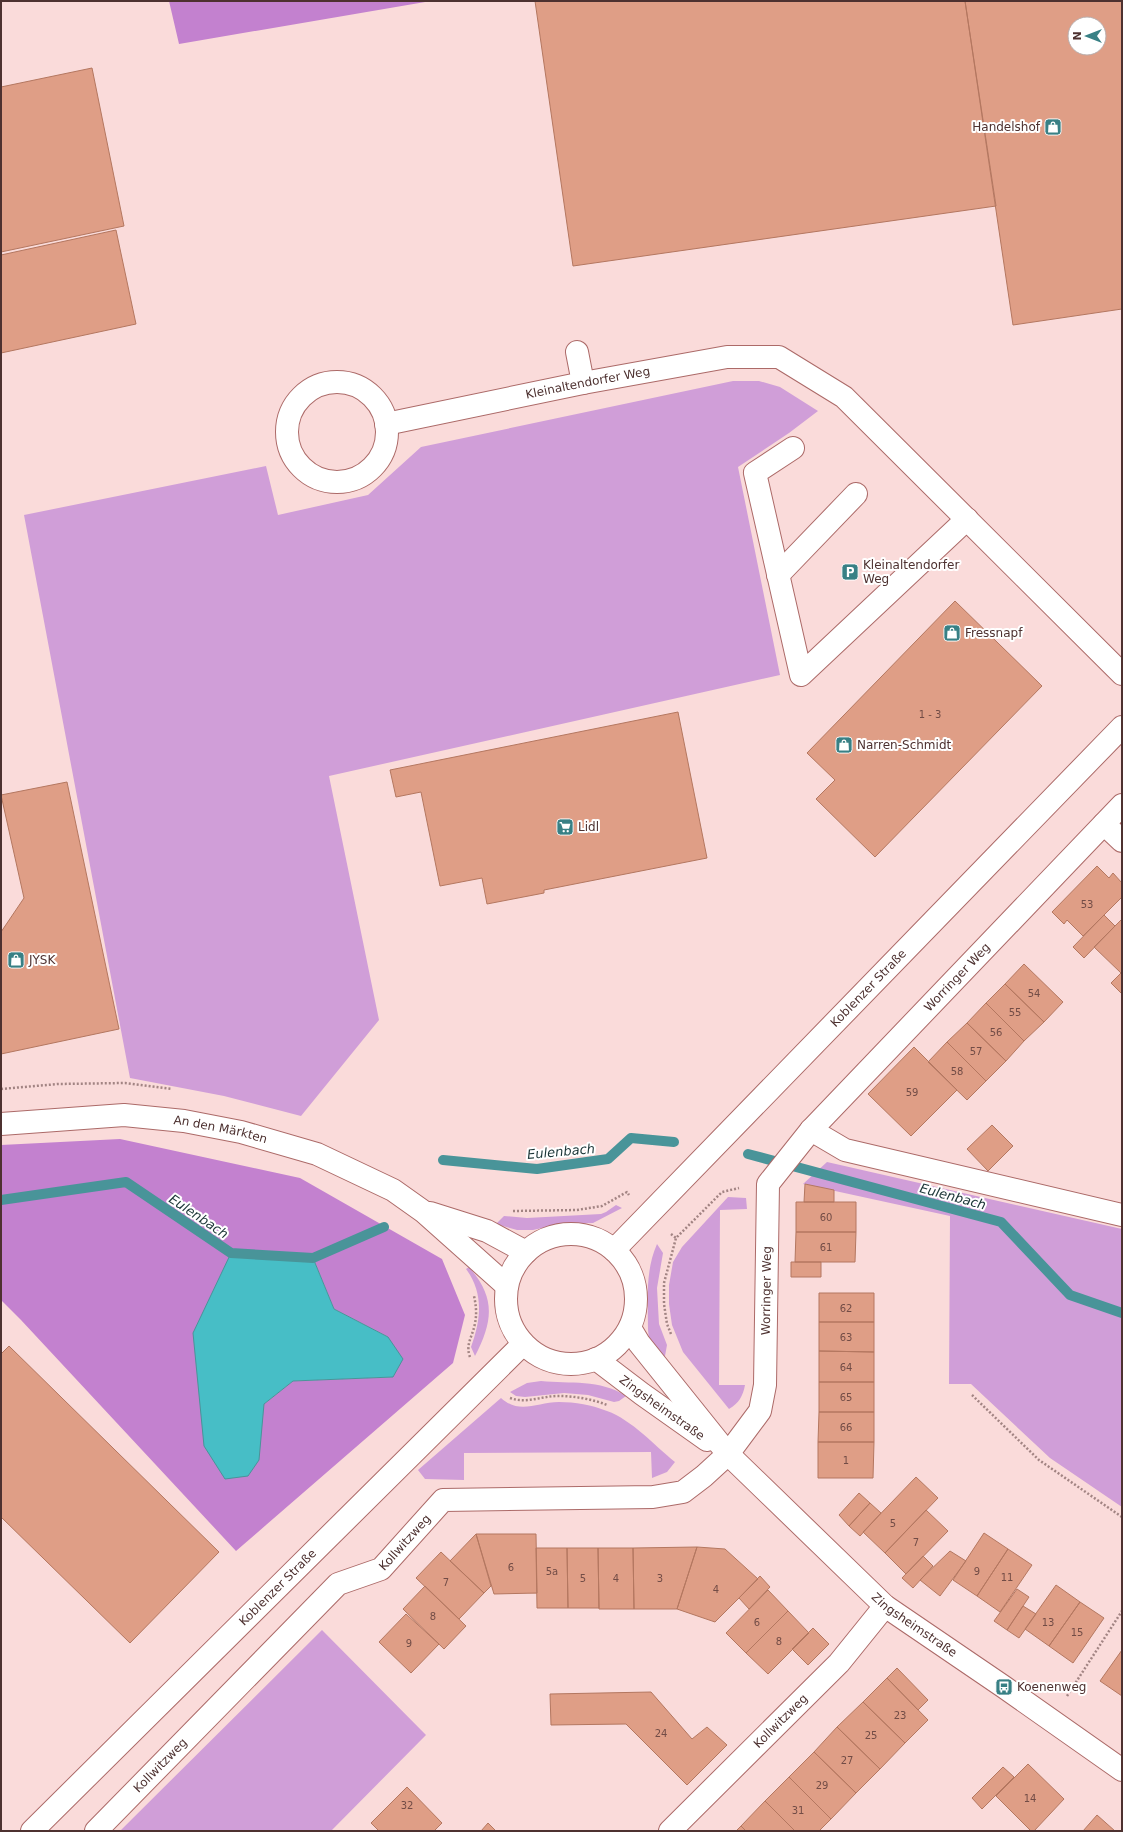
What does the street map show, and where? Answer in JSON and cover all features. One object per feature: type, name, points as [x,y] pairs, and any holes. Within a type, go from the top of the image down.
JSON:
[{"type":"street","points":[[577,352],[583,383]]},
{"type":"street","name":"Kleinaltendorfer Weg","points":[[386,424],[583,383],[727,357],[779,358],[844,397],[1122,674]]},
{"type":"street","points":[[343,382],[363,390],[372,396],[381,409],[386,424],[386,442],[380,457],[370,471],[355,480],[338,483],[322,481],[306,472],[295,460],[288,445],[287,428],[293,408],[299,399],[312,389],[326,383],[343,382]]},
{"type":"street","points":[[792,448],[755,473],[801,676],[967,520]]},
{"type":"street","points":[[778,575],[856,494]]},
{"type":"street","name":"Koblenzer Straße","points":[[614,1250],[1122,727]]},
{"type":"street","name":"Worringer Weg","points":[[728,1454],[760,1411],[765,1385],[768,1184],[805,1138],[1122,805]]},
{"type":"street","points":[[1104,824],[1122,841]]},
{"type":"street","name":"An den Märkten","points":[[1,1124],[124,1115],[184,1121],[241,1132],[317,1154],[392,1190],[424,1212],[507,1286]]},
{"type":"street","points":[[805,1138],[845,1150],[1122,1215]]},
{"type":"street","name":"An den Märkten","points":[[424,1212],[487,1231],[526,1252]]},
{"type":"street","points":[[560,1234],[580,1234],[598,1239],[614,1250],[628,1266],[636,1286],[636,1307],[630,1328],[622,1341],[610,1352],[596,1359],[577,1364],[557,1363],[539,1356],[524,1344],[512,1326],[506,1306],[507,1286],[514,1268],[526,1252],[542,1241],[560,1234]]},
{"type":"street","name":"Zingsheimstraße","points":[[630,1328],[639,1343],[728,1454],[885,1606],[1122,1770]]},
{"type":"street","name":"Koblenzer Straße","points":[[32,1831],[524,1344]]},
{"type":"street","name":"Zingsheimstraße","points":[[596,1359],[642,1394],[728,1454]]},
{"type":"street","name":"Kollwitzweg","points":[[96,1831],[338,1584],[381,1569],[443,1500],[653,1497],[683,1492],[704,1476],[728,1454]]},
{"type":"street","name":"Kollwitzweg","points":[[670,1831],[839,1663],[885,1606]]},
{"type":"path","points":[[662,1372],[678,1352],[667,1324],[664,1304],[664,1283],[676,1238],[722,1192],[768,1184]]},
{"type":"path","points":[[490,1378],[508,1398],[517,1401],[527,1401],[558,1396],[594,1400],[623,1411],[642,1394]]},
{"type":"path","points":[[972,1395],[1039,1460],[1122,1517]]},
{"type":"path","points":[[1051,1720],[1122,1611]]},
{"type":"shaded area","points":[[169,1],[431,1],[179,44]]},
{"type":"shaded area","points":[[733,381],[759,381],[780,387],[818,411],[789,433],[738,467],[780,675],[329,776],[379,1020],[301,1116],[224,1096],[130,1078],[24,515],[266,466],[278,515],[368,495],[421,447]]},
{"type":"shaded area","points":[[120,1139],[300,1178],[442,1259],[465,1315],[453,1363],[236,1551],[1,1300],[1,1145]],"holes":[[[313,1258],[334,1309],[388,1337],[392,1377],[293,1381],[264,1404]]]},
{"type":"shaded area","points":[[827,1162],[1122,1229],[1122,1507],[1050,1458],[971,1384],[949,1384],[950,1216],[803,1184]]},
{"type":"shaded area","points":[[728,1197],[746,1198],[747,1209],[720,1210],[719,1385],[745,1385],[740,1399],[729,1409],[683,1352],[672,1325],[669,1304],[669,1285],[673,1262],[682,1247]]},
{"type":"shaded area","points":[[616,1205],[622,1208],[593,1223],[560,1224],[533,1230],[517,1230],[496,1224],[504,1216],[527,1218],[601,1214]]},
{"type":"shaded area","points":[[657,1244],[663,1253],[657,1288],[659,1324],[667,1345],[665,1356],[662,1359],[649,1339],[648,1330],[649,1275],[653,1254]]},
{"type":"shaded area","points":[[469,1267],[478,1278],[484,1289],[488,1300],[489,1310],[485,1332],[475,1356],[471,1347],[479,1317],[479,1307],[476,1288],[466,1269]]},
{"type":"shaded area","points":[[541,1381],[585,1383],[606,1387],[626,1396],[619,1401],[614,1402],[588,1395],[564,1393],[525,1397],[516,1396],[510,1392],[527,1383]]},
{"type":"shaded area","points":[[501,1398],[515,1406],[522,1407],[565,1402],[583,1404],[601,1409],[625,1420],[675,1462],[667,1472],[652,1478],[651,1452],[464,1453],[464,1480],[425,1479],[418,1470]]},
{"type":"shaded area","points":[[322,1630],[426,1735],[331,1831],[120,1831]]},
{"type":"water","points":[[231,1253],[313,1258],[334,1309],[388,1337],[403,1359],[393,1377],[293,1381],[264,1404],[259,1460],[248,1476],[225,1479],[204,1446],[193,1333]]},
{"type":"building","points":[[535,1],[965,1],[996,206],[573,266]]},
{"type":"building","name":"Handelshof","points":[[965,1],[1122,1],[1122,309],[1013,325]]},
{"type":"building","points":[[92,68],[124,226],[1,252],[1,87]]},
{"type":"building","points":[[116,230],[136,324],[1,353],[1,255]]},
{"type":"building","points":[[955,601],[1042,686],[875,857],[816,799],[835,780],[807,753]]},
{"type":"building","name":"Lidl","points":[[678,712],[707,858],[544,890],[544,893],[487,904],[482,878],[440,886],[421,792],[396,797],[390,770]]},
{"type":"building","points":[[67,782],[119,1029],[1,1054],[1,932],[24,898],[1,795]]},
{"type":"building","points":[[1097,866],[1109,878],[1113,873],[1122,883],[1122,897],[1083,936],[1067,920],[1064,924],[1052,912]]},
{"type":"building","points":[[1104,915],[1115,926],[1084,958],[1073,947]]},
{"type":"building","points":[[1122,919],[1122,972],[1121,973],[1094,947]]},
{"type":"building","points":[[1024,964],[1063,1002],[1044,1022],[1005,984]]},
{"type":"building","points":[[1122,972],[1122,994],[1111,983]]},
{"type":"building","points":[[1005,984],[1044,1022],[1024,1041],[986,1003]]},
{"type":"building","points":[[986,1003],[1024,1041],[1006,1061],[967,1023]]},
{"type":"building","points":[[967,1023],[1006,1061],[986,1081],[947,1042]]},
{"type":"building","points":[[947,1042],[986,1081],[967,1100],[928,1062]]},
{"type":"building","points":[[914,1047],[957,1090],[911,1136],[868,1094]]},
{"type":"building","points":[[992,1125],[1013,1146],[988,1171],[967,1149]]},
{"type":"building","points":[[805,1184],[834,1190],[834,1202],[804,1202]]},
{"type":"building","points":[[796,1202],[856,1202],[856,1232],[796,1232]]},
{"type":"building","points":[[796,1232],[856,1232],[855,1262],[795,1262]]},
{"type":"building","points":[[791,1262],[821,1262],[821,1277],[791,1277]]},
{"type":"building","points":[[819,1293],[874,1293],[874,1322],[819,1322]]},
{"type":"building","points":[[819,1322],[874,1322],[874,1352],[819,1351]]},
{"type":"building","points":[[9,1346],[219,1552],[130,1643],[1,1517],[1,1354]]},
{"type":"building","points":[[819,1351],[874,1352],[874,1382],[819,1382]]},
{"type":"building","points":[[819,1382],[874,1382],[874,1412],[819,1412]]},
{"type":"building","points":[[819,1412],[874,1412],[874,1442],[818,1442]]},
{"type":"building","points":[[818,1442],[874,1442],[873,1478],[818,1478]]},
{"type":"building","points":[[916,1477],[938,1498],[885,1553],[863,1532]]},
{"type":"building","points":[[859,1493],[870,1503],[849,1526],[839,1515]]},
{"type":"building","points":[[870,1503],[881,1513],[860,1536],[849,1526]]},
{"type":"building","points":[[926,1510],[948,1531],[906,1574],[885,1553]]},
{"type":"building","points":[[984,1533],[1008,1549],[977,1596],[953,1580]]},
{"type":"building","points":[[476,1534],[536,1534],[537,1593],[494,1594]]},
{"type":"building","points":[[476,1534],[491,1586],[484,1593],[450,1561]]},
{"type":"building","points":[[697,1547],[677,1609],[634,1609],[633,1548]]},
{"type":"building","points":[[697,1547],[725,1549],[758,1579],[715,1622],[677,1609]]},
{"type":"building","points":[[536,1548],[567,1548],[568,1608],[537,1608]]},
{"type":"building","points":[[567,1548],[598,1548],[599,1608],[568,1608]]},
{"type":"building","points":[[598,1548],[633,1548],[634,1609],[599,1609]]},
{"type":"building","points":[[1008,1549],[1032,1565],[1000,1612],[977,1596]]},
{"type":"building","points":[[950,1551],[966,1561],[940,1596],[920,1580]]},
{"type":"building","points":[[441,1552],[484,1593],[459,1619],[416,1578]]},
{"type":"building","points":[[923,1556],[933,1566],[913,1588],[902,1578]]},
{"type":"building","points":[[760,1576],[770,1587],[749,1609],[739,1598]]},
{"type":"building","points":[[1056,1585],[1080,1602],[1049,1646],[1025,1629]]},
{"type":"building","points":[[425,1586],[466,1626],[444,1649],[403,1609]]},
{"type":"building","points":[[1017,1589],[1029,1597],[1007,1630],[994,1621]]},
{"type":"building","points":[[768,1590],[788,1611],[746,1653],[726,1633]]},
{"type":"building","points":[[1080,1602],[1104,1618],[1073,1663],[1049,1646]]},
{"type":"building","points":[[1023,1606],[1036,1614],[1019,1638],[1007,1630]]},
{"type":"building","points":[[788,1611],[809,1633],[768,1674],[746,1653]]},
{"type":"building","points":[[406,1614],[439,1644],[411,1673],[379,1642]]},
{"type":"building","points":[[813,1628],[829,1644],[808,1665],[792,1649]]},
{"type":"building","points":[[1122,1650],[1122,1696],[1100,1681]]},
{"type":"building","points":[[897,1668],[928,1700],[918,1710],[887,1678]]},
{"type":"building","points":[[887,1678],[928,1720],[905,1743],[863,1702]]},
{"type":"building","points":[[651,1692],[692,1739],[707,1727],[727,1745],[687,1785],[626,1724],[551,1725],[550,1694]]},
{"type":"building","points":[[863,1702],[905,1743],[880,1769],[837,1727]]},
{"type":"building","points":[[837,1727],[880,1769],[856,1793],[814,1752]]},
{"type":"building","points":[[814,1752],[856,1793],[831,1819],[789,1777]]},
{"type":"building","points":[[1028,1764],[1064,1799],[1034,1831],[1031,1831],[996,1796]]},
{"type":"building","points":[[1003,1767],[1014,1777],[982,1809],[972,1798]]},
{"type":"building","points":[[789,1777],[831,1819],[819,1831],[795,1831],[765,1801]]},
{"type":"building","points":[[407,1787],[442,1823],[434,1831],[379,1831],[371,1823]]},
{"type":"building","points":[[765,1801],[795,1831],[746,1831],[741,1826]]},
{"type":"building","points":[[1097,1815],[1115,1831],[1083,1831]]},
{"type":"building","points":[[488,1823],[496,1831],[481,1831]]},
{"type":"building","points":[[741,1826],[746,1831],[736,1831]]},
{"type":"waterway","name":"Eulenbach","points":[[443,1160],[537,1169],[608,1159],[631,1138],[674,1142]]},
{"type":"waterway","name":"Eulenbach","points":[[748,1154],[1001,1222],[1070,1295],[1122,1313]]},
{"type":"waterway","name":"Eulenbach","points":[[1,1200],[126,1182],[231,1253],[313,1258],[384,1227]]},
{"type":"place","name":"Handelshof","points":[[1053,127]]},
{"type":"place","name":"Kleinaltendorfer Weg","points":[[850,572]]},
{"type":"place","name":"Fressnapf","points":[[952,633]]},
{"type":"place","name":"Narren-Schmidt","points":[[844,745]]},
{"type":"place","name":"Lidl","points":[[565,827]]},
{"type":"place","name":"JYSK","points":[[16,960]]},
{"type":"place","name":"Koenenweg","points":[[1004,1687]]}]
